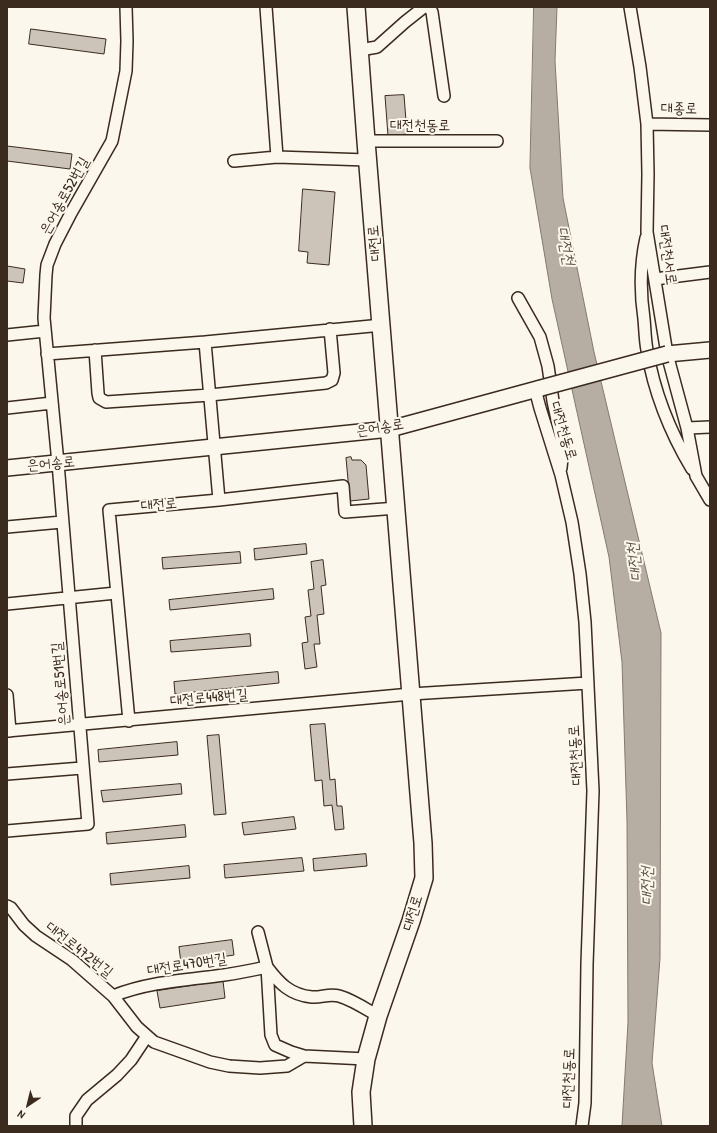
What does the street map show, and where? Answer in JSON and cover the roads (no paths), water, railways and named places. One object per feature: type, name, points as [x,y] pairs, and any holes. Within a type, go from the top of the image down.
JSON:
[{"type":"main road","name":"대전로","points":[[356,7],[423,843],[424,878],[411,921],[378,1016],[366,1058],[362,1092],[363,1126]]},
{"type":"main road","points":[[667,354],[710,350]]},
{"type":"main road","name":"은어송로","points":[[7,468],[390,428],[667,354]]},
{"type":"street","name":"은어송로52번길","points":[[58,463],[45,331],[44,304],[47,265],[55,244],[71,213],[112,141],[126,71],[126,7]]},
{"type":"street","points":[[266,7],[277,157]]},
{"type":"street","points":[[360,50],[377,47],[424,7]]},
{"type":"street","points":[[430,7],[444,96]]},
{"type":"street","name":"대전천서로","points":[[630,7],[640,67],[647,124],[647,232],[667,354],[687,428],[696,476],[710,500]]},
{"type":"street","name":"대종로","points":[[647,124],[710,125]]},
{"type":"street","name":"대전천동로","points":[[366,141],[497,141]]},
{"type":"street","points":[[234,161],[277,157],[368,160]]},
{"type":"street","points":[[647,232],[642,253],[641,294],[647,350],[656,387],[668,422],[696,476]]},
{"type":"street","points":[[655,279],[710,272]]},
{"type":"street","points":[[518,298],[540,337],[548,366],[562,447],[561,475]]},
{"type":"street","points":[[47,354],[205,342],[382,325]]},
{"type":"street","points":[[95,350],[99,398],[106,402],[210,395],[326,383],[332,380],[334,373],[330,329]]},
{"type":"street","points":[[7,335],[45,331]]},
{"type":"street","points":[[205,342],[219,500]]},
{"type":"street","name":"대전천동로","points":[[538,389],[540,408],[561,475],[572,522],[580,574],[585,622],[593,791],[587,964],[585,1103],[582,1126]]},
{"type":"street","points":[[7,408],[52,403]]},
{"type":"street","points":[[687,428],[710,427]]},
{"type":"street","name":"은어송로51번길","points":[[7,831],[88,824],[82,768],[58,463]]},
{"type":"street","name":"대전로","points":[[129,721],[109,510],[219,500],[343,486],[345,512],[396,508]]},
{"type":"street","points":[[7,527],[62,522]]},
{"type":"street","points":[[7,604],[116,593]]},
{"type":"street","points":[[411,694],[588,683]]},
{"type":"street","name":"대전로448번길","points":[[7,695],[8,731],[411,694]]},
{"type":"street","points":[[7,774],[82,768]]},
{"type":"street","name":"대전로472번길","points":[[7,906],[11,908],[24,925],[36,936],[72,960],[112,996],[137,1028],[154,1042],[164,1047],[210,1062],[229,1066],[277,1068],[287,1066],[304,1056]]},
{"type":"street","points":[[258,932],[267,967],[271,1035],[275,1045],[304,1056],[366,1058]]},
{"type":"street","points":[[267,967],[280,984],[289,990],[313,997],[326,995],[340,996],[354,1002],[378,1016]]},
{"type":"street","name":"대전로470번길","points":[[112,996],[130,989],[158,983],[267,967]]},
{"type":"street","points":[[76,1126],[76,1116],[88,1100],[117,1075],[131,1060],[147,1036]]},
{"type":"water","name":"대전천","points":[[534,7],[557,7],[555,61],[563,198],[594,352],[661,633],[660,958],[652,1063],[662,1126],[622,1126],[628,1022],[627,821],[622,662],[609,557],[552,299],[530,168]]}]
